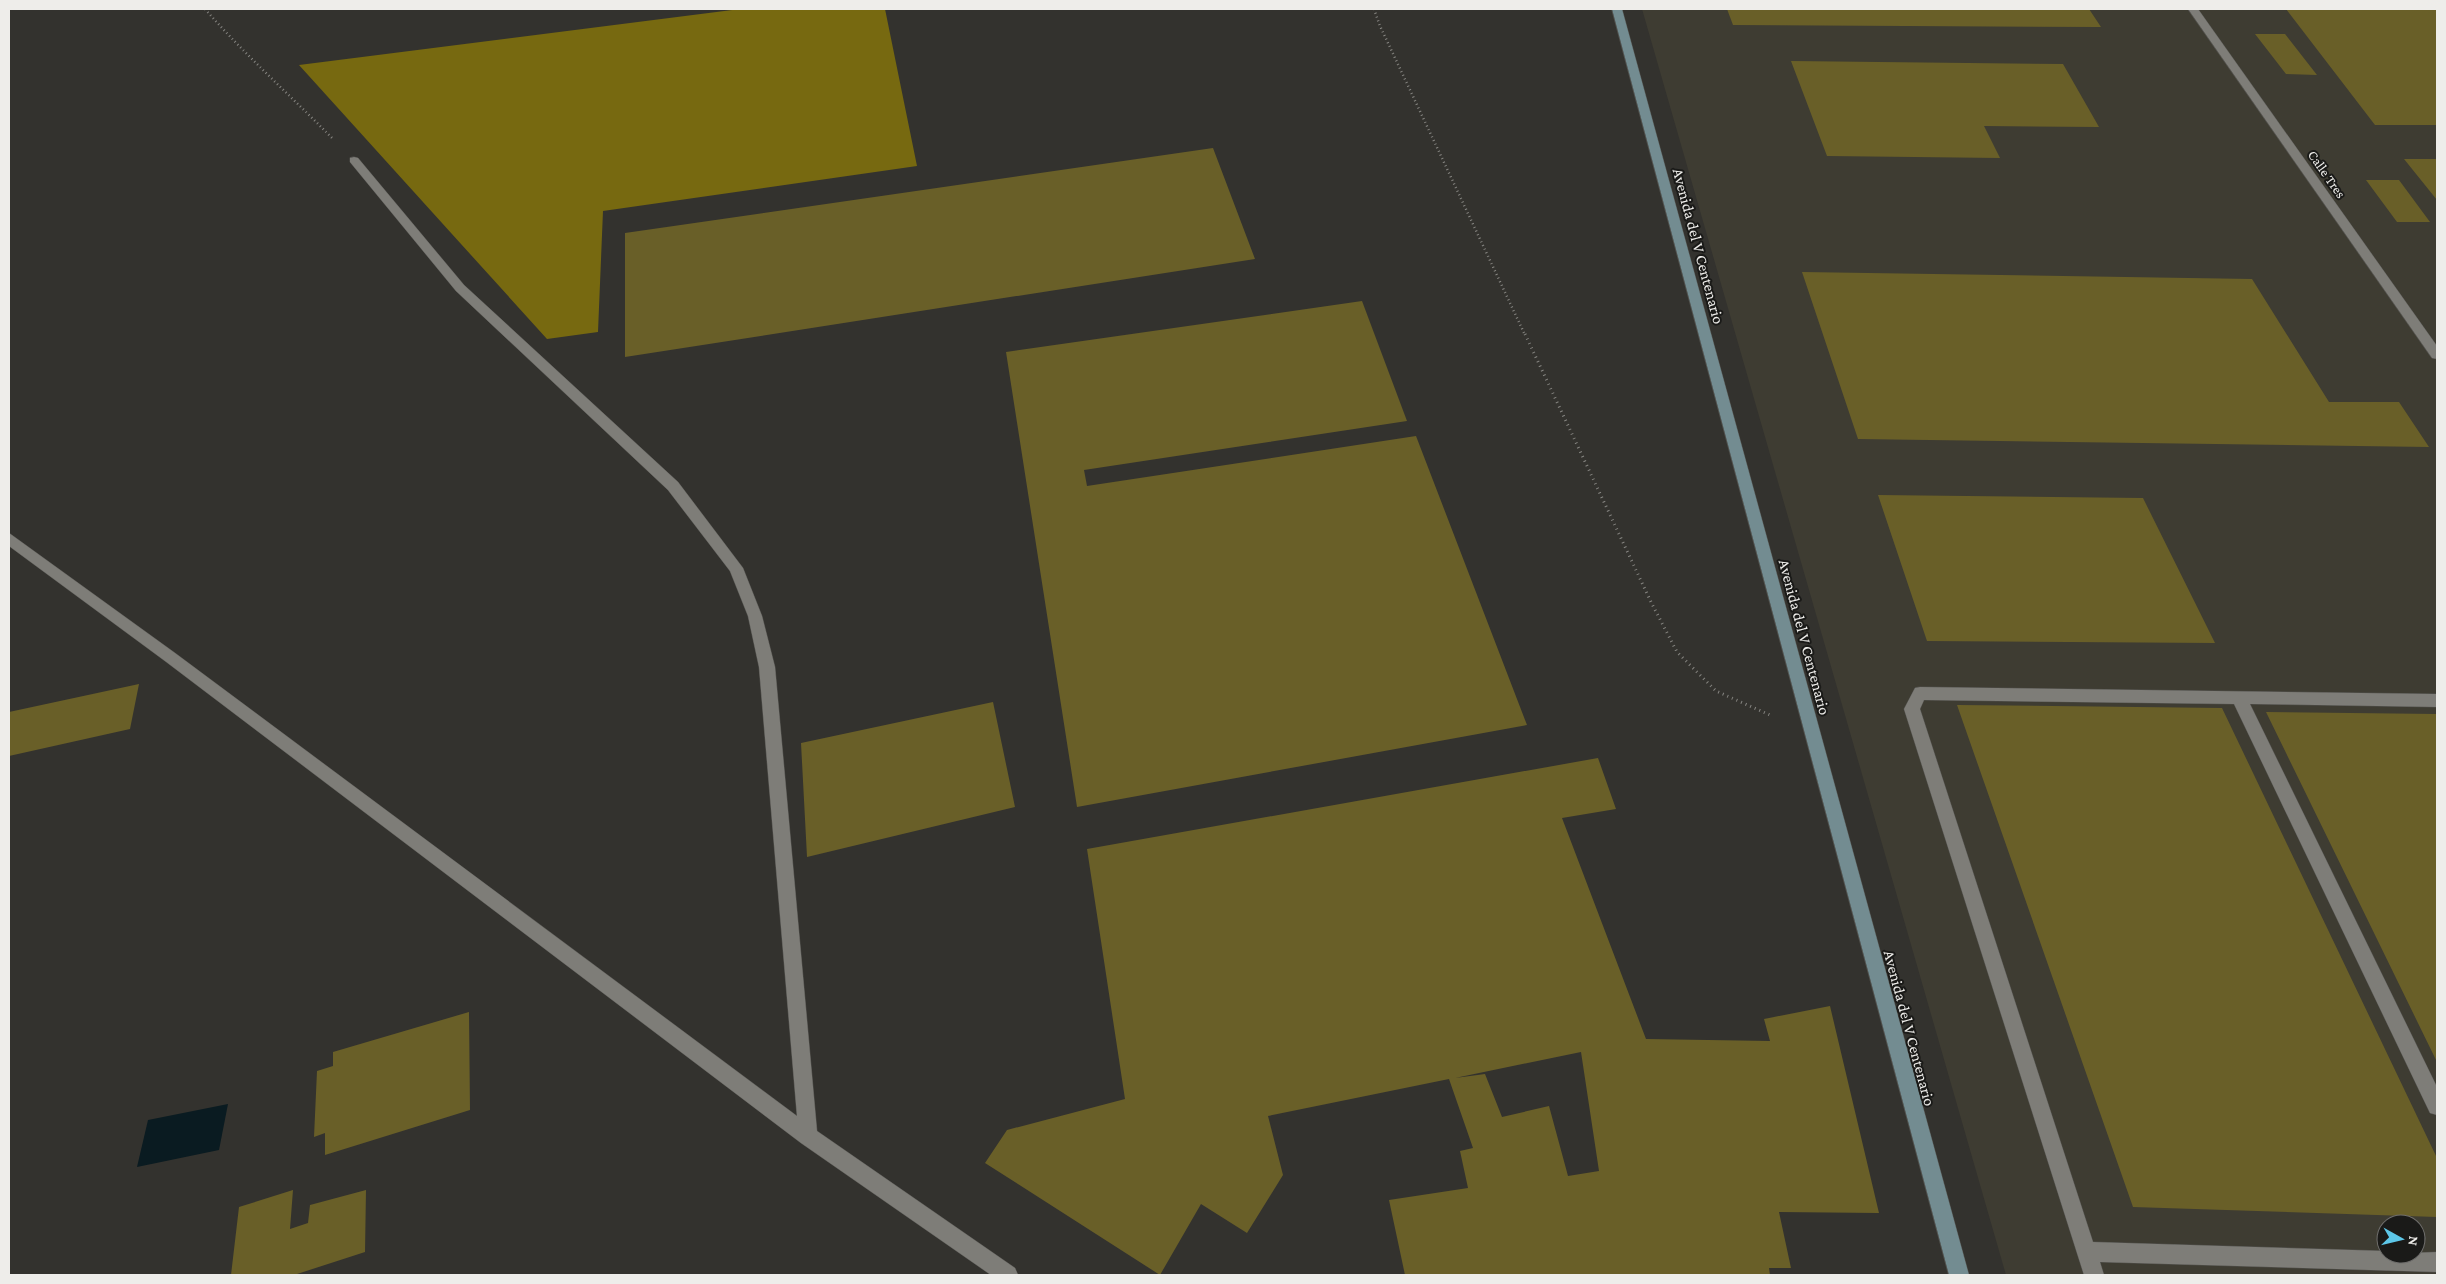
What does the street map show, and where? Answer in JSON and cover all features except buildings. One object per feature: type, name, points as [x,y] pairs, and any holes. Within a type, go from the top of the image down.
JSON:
[{"type":"main road","name":"Avenida del V Centenario","points":[[1617,9],[1959,1275]]},
{"type":"street","name":"Calle Tres","points":[[2193,9],[2437,356]]},
{"type":"street","points":[[354,160],[460,288],[673,486],[736,568],[755,616],[767,666],[808,1136]]},
{"type":"street","points":[[9,539],[170,657],[808,1136],[1008,1275]]},
{"type":"street","points":[[2094,1275],[1912,709],[1920,693],[2437,700]]},
{"type":"street","points":[[2238,696],[2437,1106]]},
{"type":"street","points":[[2086,1252],[2437,1262]]},
{"type":"path","points":[[205,9],[244,53],[282,87],[354,160]]},
{"type":"path","points":[[1374,9],[1380,26],[1646,594],[1677,652],[1716,691],[1756,710],[1811,728]]},
{"type":"shaded area","points":[[740,9],[885,9],[917,166],[603,211],[598,332],[547,339],[299,65]]},
{"type":"shaded area","points":[[1642,9],[2437,9],[2437,1275],[2006,1275]]},
{"type":"shaded area","points":[[228,1104],[219,1150],[137,1167],[148,1120]]}]
